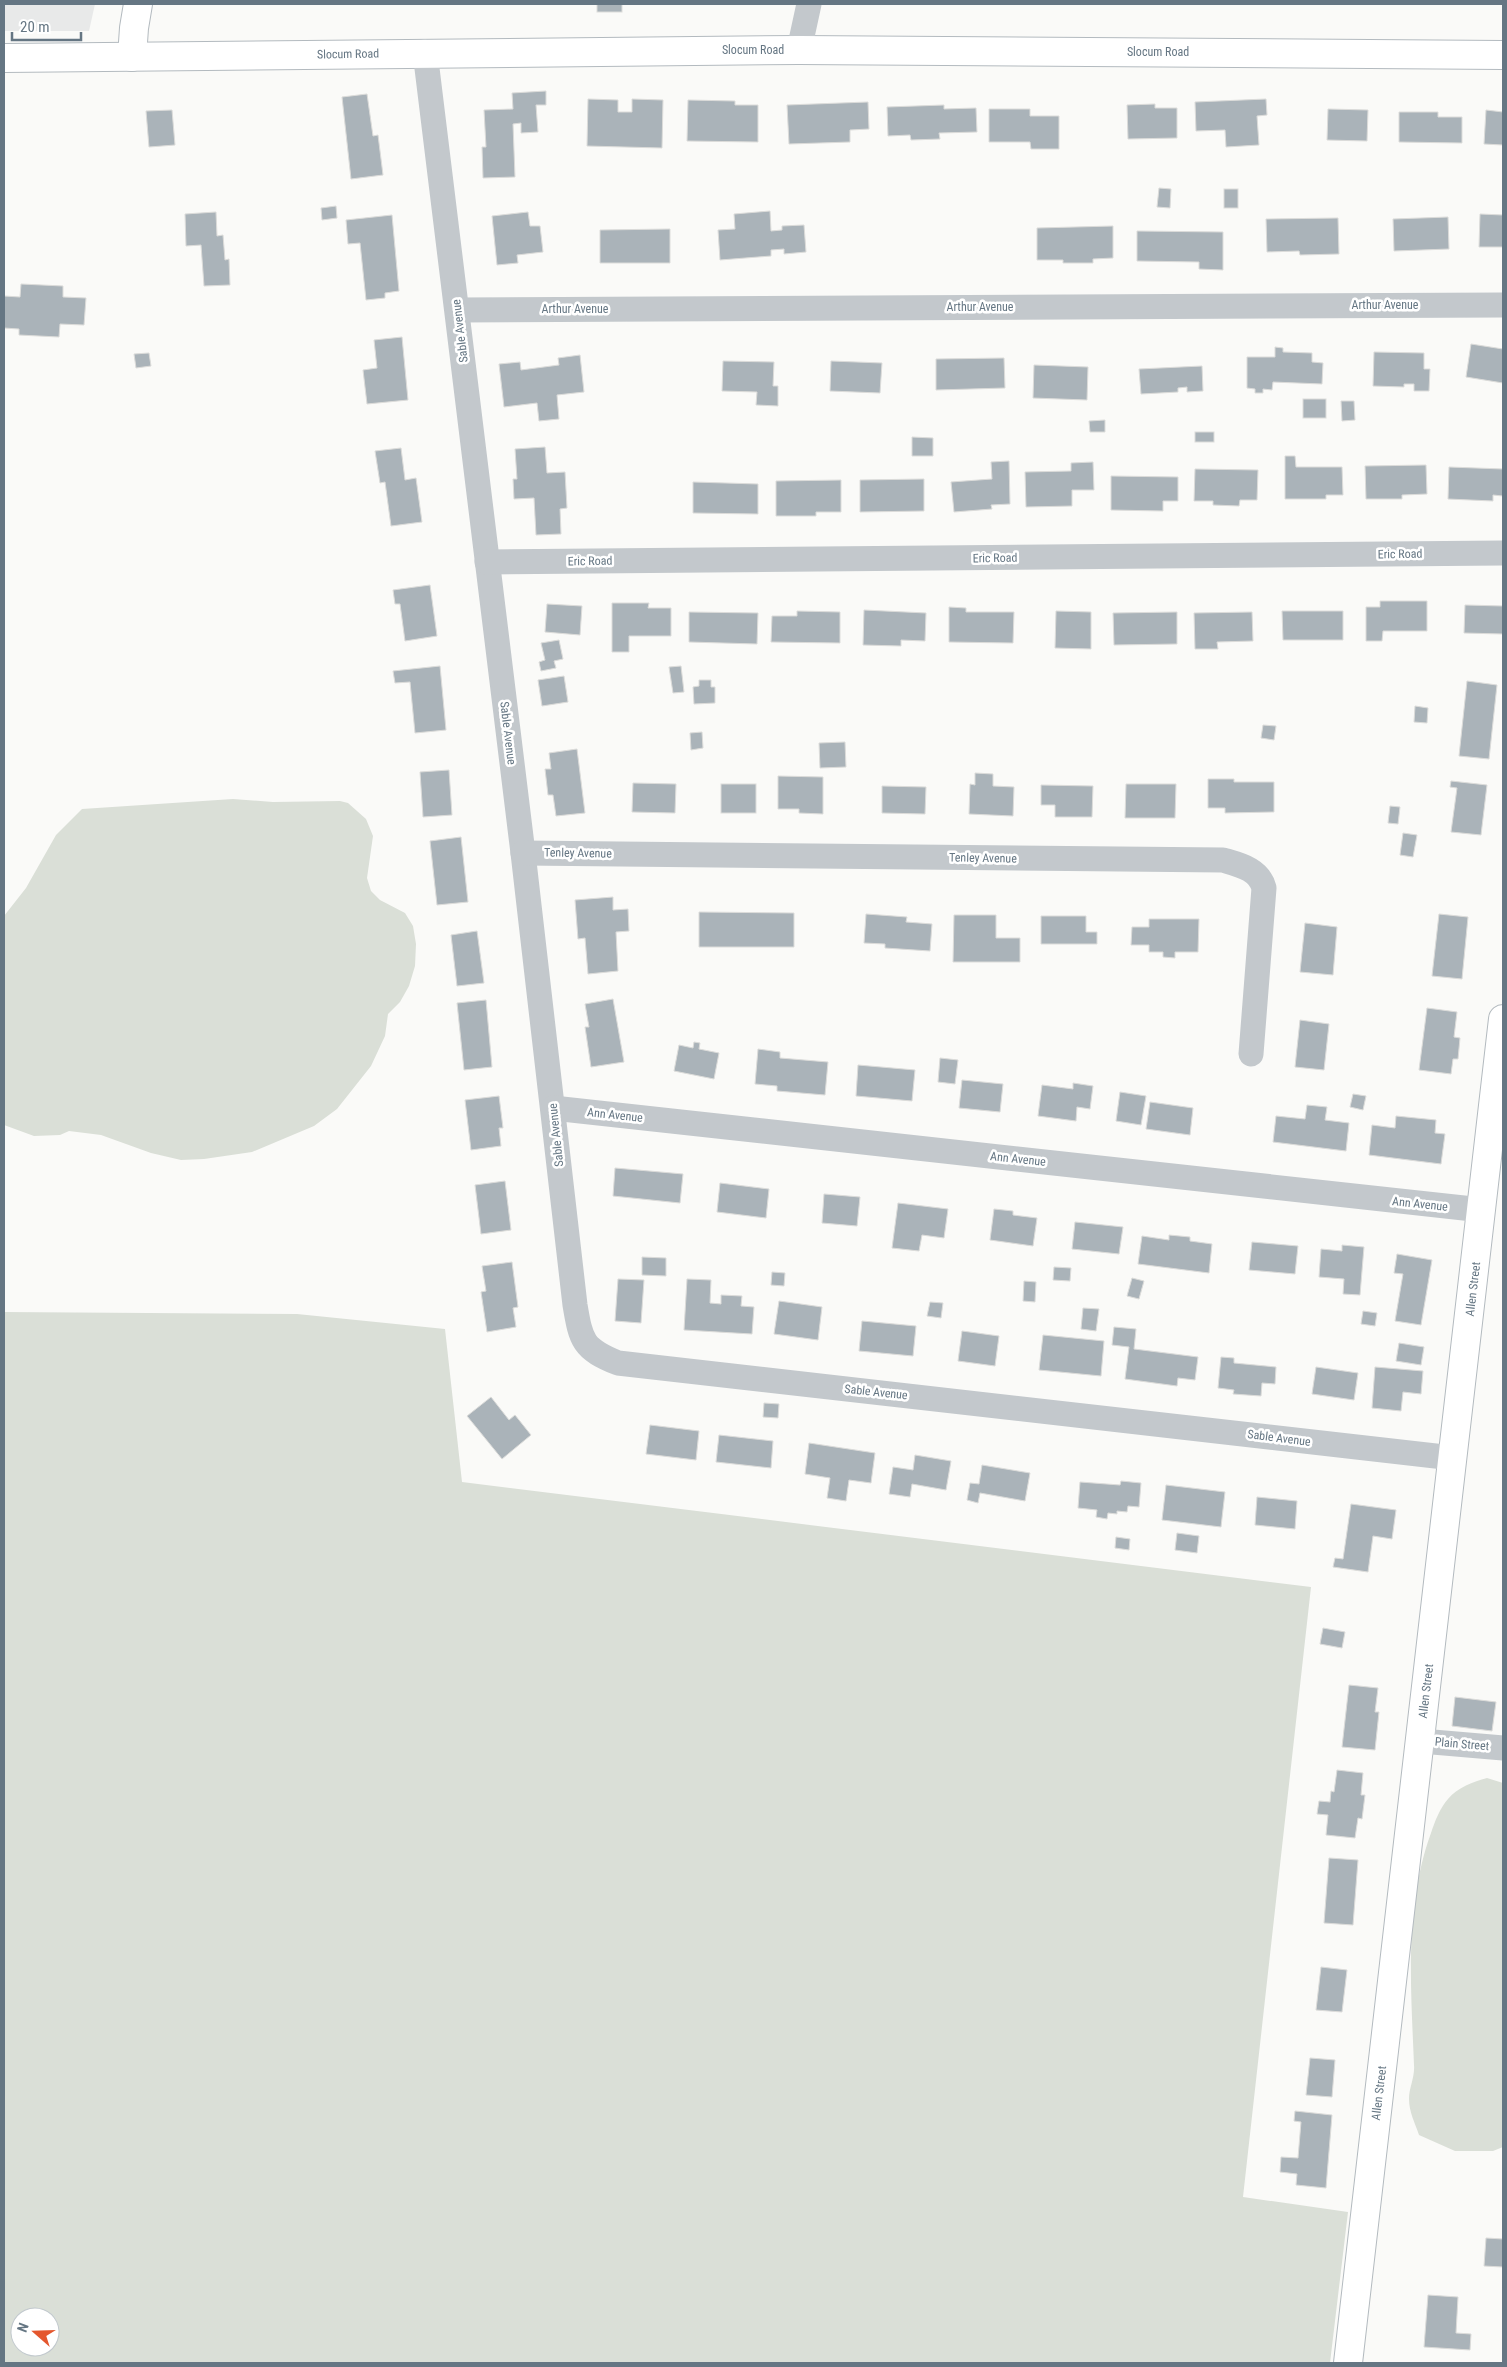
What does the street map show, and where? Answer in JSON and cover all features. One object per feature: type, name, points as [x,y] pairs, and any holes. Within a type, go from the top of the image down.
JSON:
[{"type":"main road","points":[[132,57],[138,4]]},
{"type":"main road","name":"Slocum Road","points":[[4,58],[425,52],[799,50],[1503,55]]},
{"type":"main road","name":"Allen Street","points":[[1348,2363],[1503,1019]]},
{"type":"street","points":[[799,50],[808,4]]},
{"type":"street","name":"Sable Avenue","points":[[425,52],[458,310],[578,1324],[590,1350],[613,1361],[1453,1458]]},
{"type":"street","name":"Arthur Avenue","points":[[458,310],[1503,305]]},
{"type":"street","name":"Eric Road","points":[[487,562],[1503,553]]},
{"type":"street","name":"Tenley Avenue","points":[[523,852],[1223,860],[1242,866],[1256,874],[1264,888],[1251,1054]]},
{"type":"street","name":"Ann Avenue","points":[[553,1108],[1482,1210]]},
{"type":"street","name":"Plain Street","points":[[1420,1741],[1503,1748]]},
{"type":"shaded area","points":[[4,4],[95,4],[89,31],[4,31]]},
{"type":"shaded area","points":[[233,799],[273,802],[340,801],[348,803],[366,819],[373,836],[367,878],[371,891],[380,900],[405,913],[413,926],[416,944],[415,966],[409,986],[400,1002],[388,1014],[385,1036],[371,1066],[337,1109],[314,1126],[252,1152],[204,1159],[181,1160],[151,1153],[101,1135],[69,1131],[60,1135],[34,1136],[4,1125],[4,916],[26,888],[56,835],[82,809]]},
{"type":"shaded area","points":[[4,1312],[297,1314],[445,1329],[462,1482],[1311,1587],[1243,2197],[1348,2212],[1330,2363],[4,2363]]},
{"type":"shaded area","points":[[1487,1778],[1503,1783],[1503,2147],[1493,2151],[1455,2151],[1419,2135],[1410,2108],[1409,2095],[1414,2069],[1411,1977],[1413,1919],[1422,1861],[1440,1811],[1456,1791],[1471,1783]]},
{"type":"building","points":[[597,4],[622,4],[622,12],[597,12]]},
{"type":"building","points":[[546,91],[546,105],[536,105],[538,132],[521,133],[521,123],[513,124],[515,177],[483,178],[482,147],[486,147],[484,110],[513,109],[512,93]]},
{"type":"building","points":[[367,94],[373,136],[378,135],[383,175],[351,179],[342,97]]},
{"type":"building","points":[[588,99],[618,100],[618,112],[632,112],[632,99],[663,100],[662,148],[587,146]]},
{"type":"building","points":[[1266,99],[1267,115],[1257,116],[1259,145],[1226,147],[1225,130],[1196,131],[1195,102]]},
{"type":"building","points":[[688,100],[735,101],[735,105],[758,105],[758,142],[687,141]]},
{"type":"building","points":[[868,102],[869,129],[850,130],[850,142],[789,144],[787,105]]},
{"type":"building","points":[[1155,104],[1155,108],[1177,108],[1177,138],[1128,139],[1127,105]]},
{"type":"building","points":[[944,105],[944,109],[976,108],[977,132],[939,133],[940,139],[911,140],[910,135],[888,136],[887,107]]},
{"type":"building","points":[[989,109],[1030,109],[1030,116],[1059,116],[1059,149],[1031,149],[1030,142],[989,142]]},
{"type":"building","points":[[1328,109],[1368,110],[1367,141],[1327,140]]},
{"type":"building","points":[[172,110],[175,145],[149,147],[146,111]]},
{"type":"building","points":[[1486,110],[1503,112],[1503,145],[1484,144]]},
{"type":"building","points":[[1399,112],[1438,112],[1438,117],[1462,117],[1462,143],[1399,142]]},
{"type":"building","points":[[1159,188],[1171,189],[1170,208],[1157,207]]},
{"type":"building","points":[[1224,189],[1238,189],[1238,208],[1224,208]]},
{"type":"building","points":[[336,206],[337,218],[322,220],[321,208]]},
{"type":"building","points":[[770,211],[771,231],[782,230],[782,226],[804,225],[806,252],[784,254],[784,249],[771,250],[771,256],[720,260],[718,230],[735,229],[734,214]]},
{"type":"building","points":[[216,212],[217,236],[223,235],[225,260],[229,259],[230,285],[204,286],[201,245],[186,246],[185,214]]},
{"type":"building","points":[[528,212],[530,226],[540,226],[543,252],[517,255],[518,263],[497,265],[492,216]]},
{"type":"building","points":[[1480,214],[1503,215],[1503,247],[1479,247]]},
{"type":"building","points":[[392,215],[399,291],[385,293],[385,298],[366,300],[360,243],[348,244],[346,220]]},
{"type":"building","points":[[1448,217],[1449,249],[1394,251],[1393,219]]},
{"type":"building","points":[[1338,218],[1339,254],[1300,255],[1299,251],[1267,252],[1266,219]]},
{"type":"building","points":[[1113,226],[1113,258],[1093,259],[1093,263],[1063,263],[1063,260],[1037,260],[1037,228]]},
{"type":"building","points":[[670,229],[670,263],[600,263],[600,230]]},
{"type":"building","points":[[1137,231],[1223,232],[1223,270],[1199,269],[1199,262],[1137,261]]},
{"type":"building","points":[[21,284],[63,286],[63,297],[86,298],[84,325],[60,324],[59,337],[19,335],[19,329],[4,328],[4,296],[20,297]]},
{"type":"building","points":[[402,337],[408,400],[367,404],[363,370],[377,368],[374,340]]},
{"type":"building","points":[[1471,344],[1503,349],[1503,383],[1466,377]]},
{"type":"building","points":[[1275,347],[1283,348],[1283,352],[1312,353],[1312,362],[1323,363],[1322,384],[1273,382],[1272,390],[1263,389],[1263,393],[1255,393],[1255,389],[1247,388],[1247,357],[1275,357]]},
{"type":"building","points":[[1374,352],[1424,353],[1424,369],[1430,369],[1429,391],[1414,391],[1414,384],[1404,384],[1404,387],[1373,386]]},
{"type":"building","points":[[149,353],[151,366],[136,368],[134,354]]},
{"type":"building","points":[[580,355],[584,392],[557,395],[559,419],[539,421],[537,403],[504,407],[499,364],[520,362],[521,370],[559,365],[558,358]]},
{"type":"building","points":[[1004,358],[1005,388],[936,390],[936,359]]},
{"type":"building","points":[[723,361],[774,362],[773,386],[778,386],[778,406],[756,405],[757,392],[722,391]]},
{"type":"building","points":[[831,361],[882,363],[880,393],[830,391]]},
{"type":"building","points":[[1034,365],[1088,367],[1087,400],[1033,398]]},
{"type":"building","points":[[1202,366],[1203,391],[1187,392],[1187,387],[1178,388],[1178,392],[1141,394],[1139,369]]},
{"type":"building","points":[[1303,399],[1326,399],[1326,418],[1303,418]]},
{"type":"building","points":[[1341,401],[1354,401],[1355,420],[1342,421]]},
{"type":"building","points":[[1105,420],[1105,432],[1090,432],[1089,421]]},
{"type":"building","points":[[1195,432],[1214,432],[1214,442],[1195,442]]},
{"type":"building","points":[[912,437],[933,438],[933,456],[912,456]]},
{"type":"building","points":[[545,447],[547,473],[565,472],[567,508],[560,509],[561,534],[536,535],[534,498],[514,499],[513,479],[517,479],[515,449]]},
{"type":"building","points":[[401,448],[405,480],[416,478],[422,522],[391,526],[385,482],[380,483],[375,451]]},
{"type":"building","points":[[1285,456],[1295,456],[1296,467],[1342,467],[1343,495],[1326,495],[1326,499],[1285,499]]},
{"type":"building","points":[[1009,461],[1010,504],[991,505],[992,509],[954,512],[951,482],[992,479],[991,462]]},
{"type":"building","points":[[1093,462],[1094,490],[1072,490],[1072,506],[1026,507],[1025,472],[1071,471],[1071,463]]},
{"type":"building","points":[[1426,465],[1427,494],[1402,495],[1402,499],[1366,499],[1365,466]]},
{"type":"building","points":[[1449,467],[1503,469],[1503,496],[1493,495],[1493,501],[1448,499]]},
{"type":"building","points":[[1195,469],[1258,470],[1257,500],[1240,500],[1239,506],[1213,505],[1213,501],[1194,501]]},
{"type":"building","points":[[1111,476],[1178,477],[1178,501],[1163,501],[1163,511],[1111,510]]},
{"type":"building","points":[[924,479],[924,511],[860,512],[860,480]]},
{"type":"building","points":[[841,480],[841,512],[816,512],[816,516],[776,516],[776,481]]},
{"type":"building","points":[[693,482],[758,484],[758,514],[693,513]]},
{"type":"building","points":[[430,585],[437,636],[405,641],[400,604],[395,604],[393,590]]},
{"type":"building","points":[[1380,601],[1427,601],[1427,631],[1383,631],[1382,641],[1366,641],[1366,607],[1380,607]]},
{"type":"building","points":[[612,603],[649,603],[648,608],[671,608],[671,636],[629,636],[629,652],[612,652]]},
{"type":"building","points":[[547,604],[582,606],[580,635],[545,632]]},
{"type":"building","points":[[1465,605],[1503,606],[1503,634],[1464,633]]},
{"type":"building","points":[[949,607],[966,608],[966,612],[1014,612],[1013,643],[949,642]]},
{"type":"building","points":[[864,610],[926,613],[925,641],[901,640],[901,646],[863,645]]},
{"type":"building","points":[[797,611],[840,612],[840,643],[771,642],[772,616],[797,616]]},
{"type":"building","points":[[1056,611],[1091,612],[1091,649],[1055,648]]},
{"type":"building","points":[[1282,611],[1343,611],[1343,640],[1283,640]]},
{"type":"building","points":[[689,612],[758,613],[757,644],[689,642]]},
{"type":"building","points":[[1177,612],[1177,644],[1114,645],[1113,613]]},
{"type":"building","points":[[1252,612],[1253,641],[1217,642],[1218,649],[1195,649],[1194,613]]},
{"type":"building","points":[[559,640],[563,659],[554,661],[556,668],[541,671],[539,662],[545,660],[541,643]]},
{"type":"building","points":[[440,666],[446,730],[415,733],[410,682],[395,683],[393,671]]},
{"type":"building","points":[[681,666],[684,692],[673,693],[669,667]]},
{"type":"building","points":[[564,676],[568,702],[542,706],[538,680]]},
{"type":"building","points":[[699,680],[711,680],[711,687],[715,687],[715,703],[694,704],[693,687],[699,686]]},
{"type":"building","points":[[1467,681],[1497,685],[1489,759],[1459,756]]},
{"type":"building","points":[[1415,706],[1428,708],[1427,723],[1414,722]]},
{"type":"building","points":[[1263,725],[1276,726],[1274,740],[1261,738]]},
{"type":"building","points":[[702,732],[703,748],[691,750],[690,733]]},
{"type":"building","points":[[845,742],[846,767],[820,768],[819,743]]},
{"type":"building","points":[[577,749],[585,813],[556,816],[553,795],[548,795],[545,769],[551,769],[549,753]]},
{"type":"building","points":[[449,770],[452,815],[423,817],[420,772]]},
{"type":"building","points":[[975,773],[993,774],[993,786],[1014,787],[1013,816],[969,814],[970,784],[975,785]]},
{"type":"building","points":[[778,776],[823,777],[823,814],[799,813],[799,809],[778,809]]},
{"type":"building","points":[[1208,779],[1234,779],[1234,782],[1274,782],[1274,812],[1225,813],[1225,808],[1208,808]]},
{"type":"building","points":[[1451,781],[1487,785],[1481,835],[1451,832],[1457,788],[1450,787]]},
{"type":"building","points":[[633,783],[676,784],[675,813],[632,812]]},
{"type":"building","points":[[721,784],[756,784],[756,813],[721,813]]},
{"type":"building","points":[[1126,784],[1176,784],[1175,818],[1125,818]]},
{"type":"building","points":[[1041,785],[1093,786],[1092,817],[1055,817],[1055,805],[1041,805]]},
{"type":"building","points":[[882,786],[926,787],[925,814],[882,813]]},
{"type":"building","points":[[1390,806],[1400,807],[1398,824],[1388,823]]},
{"type":"building","points":[[1403,833],[1417,835],[1413,857],[1400,855]]},
{"type":"building","points":[[461,837],[468,902],[437,905],[430,841]]},
{"type":"building","points":[[613,897],[613,910],[628,909],[629,931],[616,932],[618,971],[588,974],[585,938],[578,939],[575,900]]},
{"type":"building","points":[[699,912],[794,913],[794,947],[699,947]]},
{"type":"building","points":[[866,914],[907,917],[906,922],[932,924],[930,951],[885,948],[885,944],[864,943]]},
{"type":"building","points":[[1439,914],[1468,917],[1462,979],[1432,976]]},
{"type":"building","points":[[954,915],[996,915],[996,938],[1020,938],[1020,962],[953,962]]},
{"type":"building","points":[[1041,916],[1086,916],[1086,932],[1097,932],[1097,944],[1041,944]]},
{"type":"building","points":[[1149,919],[1199,919],[1198,952],[1175,952],[1175,958],[1163,957],[1163,952],[1149,952],[1149,945],[1131,945],[1132,927],[1149,927]]},
{"type":"building","points":[[1305,923],[1337,927],[1333,975],[1300,972]]},
{"type":"building","points":[[477,931],[484,983],[457,986],[451,935]]},
{"type":"building","points":[[613,999],[624,1062],[591,1067],[585,1027],[589,1027],[585,1004]]},
{"type":"building","points":[[486,1000],[492,1067],[464,1070],[457,1003]]},
{"type":"building","points":[[1427,1008],[1457,1012],[1454,1037],[1460,1038],[1458,1059],[1453,1059],[1451,1074],[1419,1070]]},
{"type":"building","points":[[1300,1020],[1329,1024],[1324,1070],[1295,1067]]},
{"type":"building","points":[[694,1042],[700,1043],[699,1049],[719,1053],[714,1079],[674,1071],[679,1045],[693,1048]]},
{"type":"building","points":[[758,1049],[780,1052],[780,1058],[828,1062],[825,1095],[777,1091],[777,1086],[755,1084]]},
{"type":"building","points":[[940,1058],[958,1060],[955,1084],[938,1082]]},
{"type":"building","points":[[858,1065],[915,1070],[912,1101],[856,1096]]},
{"type":"building","points":[[962,1080],[1003,1084],[1000,1112],[959,1108]]},
{"type":"building","points":[[1073,1083],[1093,1086],[1090,1109],[1077,1107],[1076,1121],[1038,1116],[1042,1085],[1073,1089]]},
{"type":"building","points":[[1120,1092],[1146,1096],[1141,1125],[1116,1121]]},
{"type":"building","points":[[1353,1094],[1366,1096],[1363,1110],[1350,1107]]},
{"type":"building","points":[[499,1096],[503,1128],[499,1128],[501,1146],[471,1150],[465,1100]]},
{"type":"building","points":[[1150,1102],[1193,1108],[1190,1135],[1146,1129]]},
{"type":"building","points":[[1307,1105],[1327,1107],[1325,1120],[1349,1123],[1346,1151],[1273,1142],[1276,1116],[1305,1119]]},
{"type":"building","points":[[1396,1116],[1436,1120],[1435,1133],[1445,1134],[1441,1164],[1369,1155],[1372,1125],[1395,1128]]},
{"type":"building","points":[[615,1168],[683,1174],[680,1203],[613,1196]]},
{"type":"building","points":[[505,1181],[511,1230],[481,1234],[475,1185]]},
{"type":"building","points":[[720,1183],[769,1189],[766,1218],[717,1212]]},
{"type":"building","points":[[824,1194],[860,1197],[857,1226],[822,1223]]},
{"type":"building","points":[[898,1203],[948,1209],[944,1238],[922,1235],[919,1251],[892,1248]]},
{"type":"building","points":[[994,1209],[1013,1211],[1013,1215],[1037,1218],[1033,1246],[990,1240]]},
{"type":"building","points":[[1075,1222],[1123,1227],[1119,1254],[1072,1249]]},
{"type":"building","points":[[1169,1235],[1190,1237],[1190,1241],[1212,1244],[1209,1273],[1138,1264],[1142,1236],[1169,1240]]},
{"type":"building","points":[[1252,1242],[1298,1246],[1295,1274],[1249,1270]]},
{"type":"building","points":[[1342,1245],[1364,1247],[1360,1295],[1343,1294],[1344,1279],[1319,1277],[1321,1249],[1342,1251]]},
{"type":"building","points":[[1397,1254],[1432,1260],[1421,1325],[1395,1321],[1403,1274],[1394,1273]]},
{"type":"building","points":[[642,1257],[666,1258],[666,1276],[642,1275]]},
{"type":"building","points":[[512,1262],[518,1307],[513,1308],[516,1327],[487,1332],[481,1292],[486,1291],[482,1266]]},
{"type":"building","points":[[1054,1267],[1071,1268],[1070,1281],[1053,1280]]},
{"type":"building","points":[[772,1272],[785,1273],[784,1286],[771,1285]]},
{"type":"building","points":[[1132,1278],[1144,1281],[1139,1299],[1127,1296]]},
{"type":"building","points":[[618,1279],[644,1280],[641,1323],[615,1321]]},
{"type":"building","points":[[687,1279],[711,1280],[710,1303],[721,1304],[721,1295],[742,1296],[741,1306],[754,1307],[752,1334],[684,1330]]},
{"type":"building","points":[[1024,1281],[1036,1282],[1035,1302],[1023,1301]]},
{"type":"building","points":[[779,1301],[822,1307],[818,1340],[774,1334]]},
{"type":"building","points":[[930,1302],[943,1303],[941,1318],[927,1316]]},
{"type":"building","points":[[1083,1308],[1099,1309],[1096,1331],[1081,1329]]},
{"type":"building","points":[[1363,1311],[1377,1313],[1375,1326],[1361,1324]]},
{"type":"building","points":[[862,1321],[916,1326],[913,1356],[859,1351]]},
{"type":"building","points":[[1114,1327],[1136,1329],[1134,1349],[1198,1357],[1195,1380],[1178,1378],[1177,1386],[1125,1379],[1129,1347],[1112,1345]]},
{"type":"building","points":[[962,1331],[999,1336],[995,1366],[958,1361]]},
{"type":"building","points":[[1043,1335],[1104,1341],[1101,1376],[1039,1370]]},
{"type":"building","points":[[1399,1343],[1424,1347],[1421,1365],[1396,1361]]},
{"type":"building","points":[[1221,1357],[1234,1358],[1234,1363],[1276,1367],[1275,1384],[1262,1383],[1261,1396],[1233,1394],[1234,1390],[1218,1388]]},
{"type":"building","points":[[1316,1367],[1358,1373],[1354,1400],[1312,1394]]},
{"type":"building","points":[[1375,1367],[1423,1371],[1421,1394],[1403,1392],[1401,1411],[1372,1408]]},
{"type":"building","points":[[491,1397],[509,1420],[515,1415],[531,1435],[502,1459],[467,1416]]},
{"type":"building","points":[[764,1403],[779,1404],[778,1418],[763,1417]]},
{"type":"building","points":[[650,1425],[699,1431],[696,1460],[646,1454]]},
{"type":"building","points":[[719,1435],[773,1441],[771,1468],[716,1462]]},
{"type":"building","points":[[809,1443],[875,1453],[871,1483],[849,1480],[846,1501],[827,1498],[830,1478],[805,1474]]},
{"type":"building","points":[[915,1455],[951,1461],[946,1490],[912,1484],[910,1497],[889,1494],[893,1467],[913,1470]]},
{"type":"building","points":[[982,1465],[1030,1473],[1025,1501],[980,1493],[978,1503],[967,1500],[970,1483],[979,1484]]},
{"type":"building","points":[[1121,1481],[1141,1483],[1139,1507],[1128,1506],[1127,1512],[1117,1511],[1117,1514],[1108,1513],[1107,1519],[1096,1517],[1097,1510],[1078,1508],[1080,1482],[1120,1485]]},
{"type":"building","points":[[1166,1485],[1225,1492],[1221,1527],[1162,1520]]},
{"type":"building","points":[[1257,1497],[1297,1501],[1295,1529],[1255,1525]]},
{"type":"building","points":[[1351,1504],[1396,1510],[1392,1539],[1373,1536],[1368,1572],[1333,1567],[1335,1558],[1343,1559]]},
{"type":"building","points":[[1177,1533],[1199,1536],[1197,1553],[1175,1550]]},
{"type":"building","points":[[1116,1537],[1130,1539],[1129,1550],[1115,1548]]},
{"type":"building","points":[[1323,1628],[1345,1632],[1342,1648],[1320,1644]]},
{"type":"building","points":[[1349,1685],[1378,1688],[1375,1712],[1379,1712],[1375,1750],[1342,1747]]},
{"type":"building","points":[[1455,1697],[1496,1702],[1492,1731],[1452,1726]]},
{"type":"building","points":[[1337,1770],[1363,1773],[1361,1795],[1365,1795],[1362,1819],[1358,1818],[1355,1838],[1326,1835],[1328,1815],[1317,1814],[1319,1801],[1330,1802],[1331,1791],[1334,1792]]},
{"type":"building","points":[[1329,1858],[1358,1860],[1353,1925],[1324,1923]]},
{"type":"building","points":[[1321,1967],[1347,1970],[1342,2012],[1316,2010]]},
{"type":"building","points":[[1310,2058],[1335,2060],[1332,2097],[1306,2095]]},
{"type":"building","points":[[1295,2111],[1332,2115],[1326,2188],[1296,2185],[1297,2174],[1280,2172],[1281,2157],[1298,2158],[1301,2122],[1294,2121]]},
{"type":"building","points":[[1486,2238],[1503,2239],[1503,2267],[1484,2266]]},
{"type":"building","points":[[1428,2295],[1458,2297],[1456,2333],[1471,2334],[1470,2350],[1424,2347]]}]
